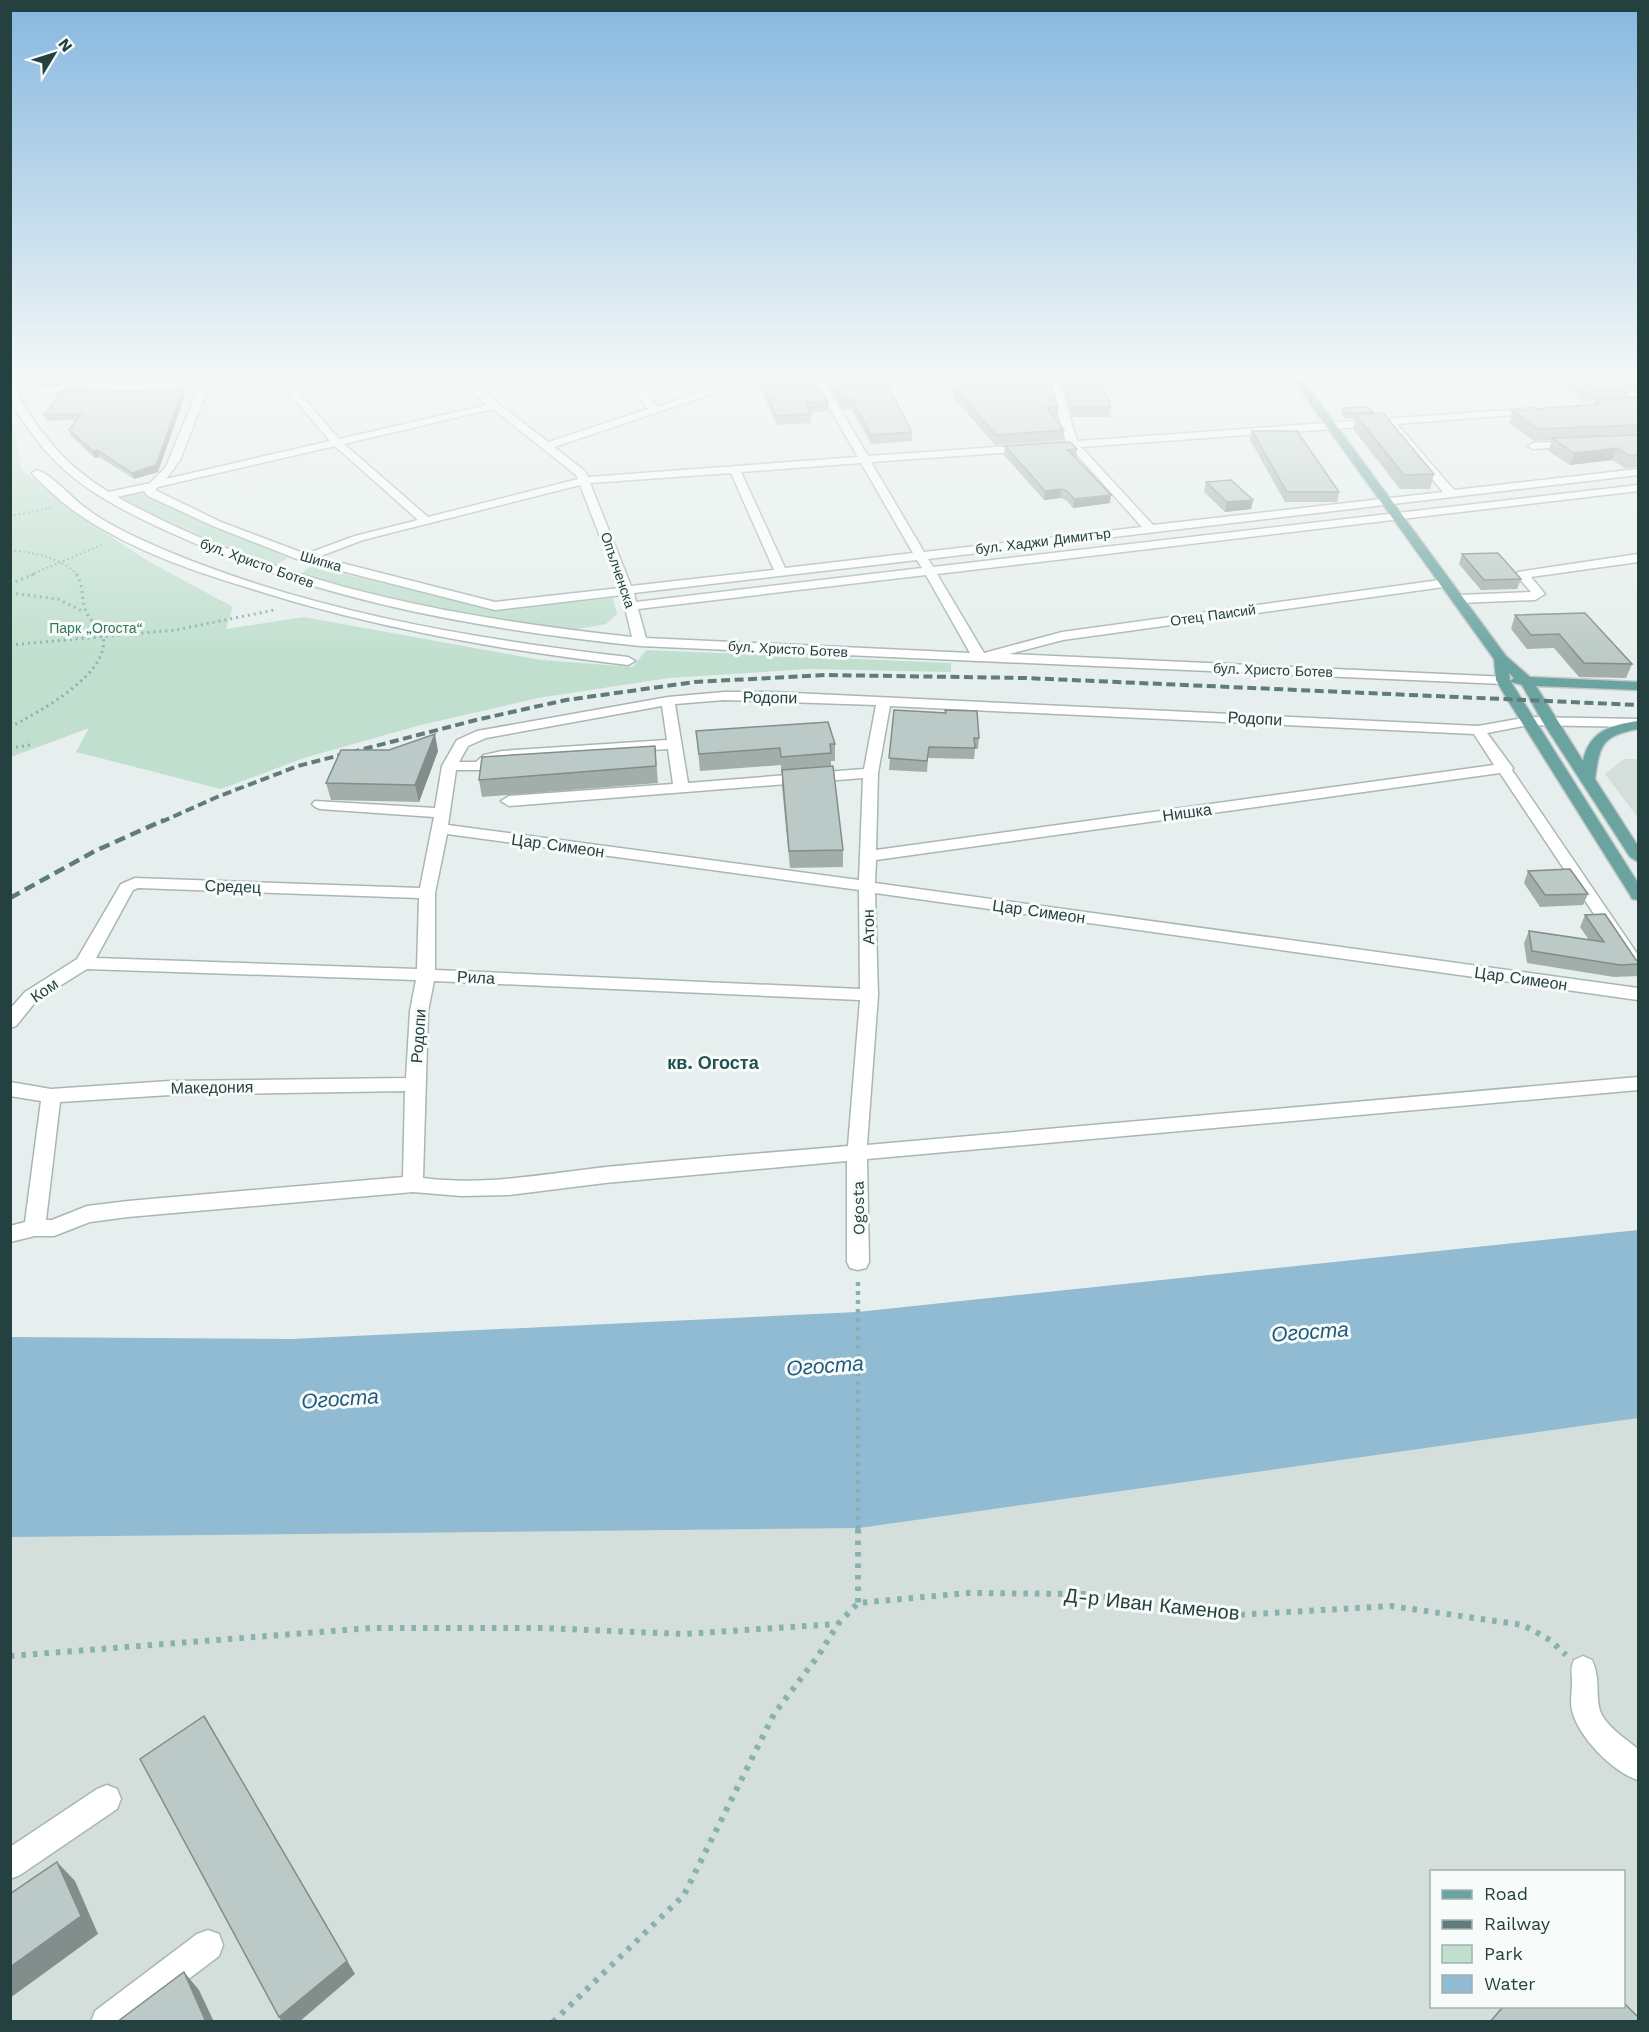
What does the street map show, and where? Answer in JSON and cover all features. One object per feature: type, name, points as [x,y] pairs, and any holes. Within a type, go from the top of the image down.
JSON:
[{"type":"main road","points":[[1367,475],[1501,659],[1526,681],[1549,721],[1638,857]]},
{"type":"main road","points":[[1501,659],[1503,680],[1638,895]]},
{"type":"main road","name":"бул. Христо Ботев","points":[[1503,680],[1638,686]]},
{"type":"main road","points":[[1587,780],[1591,754],[1599,738],[1616,729],[1638,724]]},
{"type":"street","points":[[39,475],[71,504],[124,536],[200,568],[343,614],[453,637],[543,652],[628,661]]},
{"type":"street","name":"бул. Христо Ботев","points":[[77,475],[107,496],[197,542],[284,576],[459,619],[560,634],[640,642],[1503,680]]},
{"type":"street","points":[[153,485],[164,475]]},
{"type":"street","points":[[107,496],[196,475]]},
{"type":"street","points":[[373,475],[426,521]]},
{"type":"street","name":"Опълченска","points":[[581,475],[627,591],[640,642]]},
{"type":"street","points":[[306,558],[359,538],[585,480],[649,475]]},
{"type":"street","points":[[737,475],[781,572]]},
{"type":"street","points":[[873,475],[980,658]]},
{"type":"street","points":[[1101,475],[1149,528]]},
{"type":"street","points":[[1435,475],[1451,494]]},
{"type":"street","name":"бул. Хаджи Димитър","points":[[627,591],[1614,475]]},
{"type":"street","name":"Шипка","points":[[153,485],[149,490],[162,501],[306,558],[495,606],[627,591]]},
{"type":"street","name":"бул. Хаджи Димитър","points":[[631,606],[1638,488]]},
{"type":"street","points":[[1459,599],[1535,596],[1539,594],[1522,575],[1638,558]]},
{"type":"street","name":"Отец Паисий","points":[[980,658],[1062,636],[1447,583]]},
{"type":"street","points":[[303,601],[334,589]]},
{"type":"street","name":"Родопи","points":[[413,1184],[419,1011],[426,975],[427,893],[449,766],[462,743],[482,734],[668,701],[773,696],[1479,730],[1528,721],[1638,724]]},
{"type":"street","points":[[668,701],[681,788]]},
{"type":"street","name":"Атон","points":[[857,1153],[869,995],[867,887],[871,773],[884,702]]},
{"type":"street","points":[[1479,730],[1638,968]]},
{"type":"street","points":[[449,766],[480,766],[489,758],[502,755],[675,744]]},
{"type":"street","name":"Нишка","points":[[869,856],[1506,768]]},
{"type":"street","points":[[509,801],[871,773]]},
{"type":"street","name":"Цар Симеон","points":[[320,804],[440,821],[658,859],[847,882],[867,887],[1638,994]]},
{"type":"street","name":"Средец","points":[[84,963],[127,887],[135,883],[427,893]]},
{"type":"street","name":"Рила","points":[[84,963],[426,975],[869,995]]},
{"type":"street","name":"Ком","points":[[10,1022],[31,996],[84,963]]},
{"type":"street","name":"Македония","points":[[10,1089],[51,1096],[170,1088],[415,1084]]},
{"type":"street","points":[[10,1234],[35,1228],[54,1228],[87,1214],[128,1209],[413,1184],[446,1190],[512,1189],[605,1174],[1638,1084]]},
{"type":"street","points":[[35,1228],[51,1096]]},
{"type":"street","name":"Ogosta","points":[[857,1153],[858,1262]]},
{"type":"street","points":[[1583,1669],[1587,1679],[1586,1712],[1594,1727],[1638,1766]]},
{"type":"street","points":[[10,1864],[107,1799]]},
{"type":"street","points":[[106,2022],[208,1945]]},
{"type":"path","points":[[10,584],[124,536]]},
{"type":"path","points":[[10,550],[38,554],[61,562],[82,582],[85,612]]},
{"type":"path","points":[[10,593],[58,599],[85,612],[97,626],[103,638],[102,651],[84,677],[60,698],[10,727]]},
{"type":"path","points":[[10,645],[182,630],[236,620],[303,601]]},
{"type":"path","points":[[10,748],[30,745]]},
{"type":"path","points":[[553,2022],[684,1895],[774,1714],[818,1656],[838,1624],[858,1602],[858,1262]]},
{"type":"path","name":"Д-р Иван Каменов","points":[[858,1602],[968,1593],[1083,1594],[1236,1615],[1391,1606],[1523,1625],[1550,1640],[1583,1669]]},
{"type":"path","points":[[10,1656],[371,1628],[543,1628],[684,1634],[838,1624]]},
{"type":"shaded area","points":[[1624,759],[1638,759],[1638,818],[1605,774]]},
{"type":"shaded area","points":[[1638,1309],[1638,2021],[11,2021],[10,1404]]},
{"type":"green space","name":"Парк „Огоста“","points":[[10,475],[28,475],[81,517],[148,561],[233,607],[226,629],[304,617],[541,660],[633,667],[646,650],[951,663],[951,672],[809,669],[669,678],[538,698],[421,725],[307,757],[221,789],[76,752],[89,728],[11,757]]},
{"type":"green space","points":[[144,491],[288,558],[274,566],[141,510],[120,498]]},
{"type":"green space","points":[[311,566],[493,610],[613,598],[617,614],[606,624],[571,630],[464,616],[295,578]]},
{"type":"water","name":"Огоста","points":[[1638,1230],[1638,1418],[859,1528],[11,1537],[11,1337],[292,1339],[857,1312]]},
{"type":"building","points":[[1031,475],[1092,475],[1111,495],[1074,499],[1067,491],[1061,489],[1045,491]]},
{"type":"building","points":[[1277,475],[1327,475],[1339,492],[1287,492]]},
{"type":"building","points":[[1231,480],[1253,500],[1227,502],[1206,482]]},
{"type":"building","points":[[1498,553],[1521,579],[1484,580],[1462,554]]},
{"type":"building","points":[[1585,613],[1632,664],[1584,663],[1559,634],[1531,635],[1515,615]]},
{"type":"building","points":[[894,710],[946,713],[945,710],[977,711],[979,738],[974,738],[975,748],[929,747],[927,761],[889,758]]},
{"type":"building","points":[[828,722],[835,744],[830,744],[831,753],[781,757],[780,748],[699,754],[696,731]]},
{"type":"building","points":[[435,734],[415,785],[326,783],[341,750],[389,750]]},
{"type":"building","points":[[655,746],[656,766],[479,780],[482,757]]},
{"type":"building","points":[[833,766],[843,850],[789,851],[782,770]]},
{"type":"building","points":[[1570,869],[1588,894],[1545,895],[1528,871]]},
{"type":"building","points":[[1605,914],[1638,964],[1620,965],[1532,951],[1529,931],[1604,942],[1585,915]]},
{"type":"building","points":[[204,1716],[347,1961],[279,2017],[140,1759]]},
{"type":"building","points":[[57,1862],[81,1916],[10,1967],[10,1894]]},
{"type":"building","points":[[184,1972],[206,2022],[117,2022]]},
{"type":"building","points":[[1625,2004],[1638,2017],[1638,2022],[1490,2022],[1502,2008],[1625,2008]]},
{"type":"railway","points":[[161,822],[217,797],[298,766],[476,720],[566,700],[695,682],[825,675],[1026,678],[1638,705]]},
{"type":"railway","points":[[10,898],[95,851],[164,820]]},
{"type":"district","name":"кв. Огоста","points":[[713,1063]]}]
